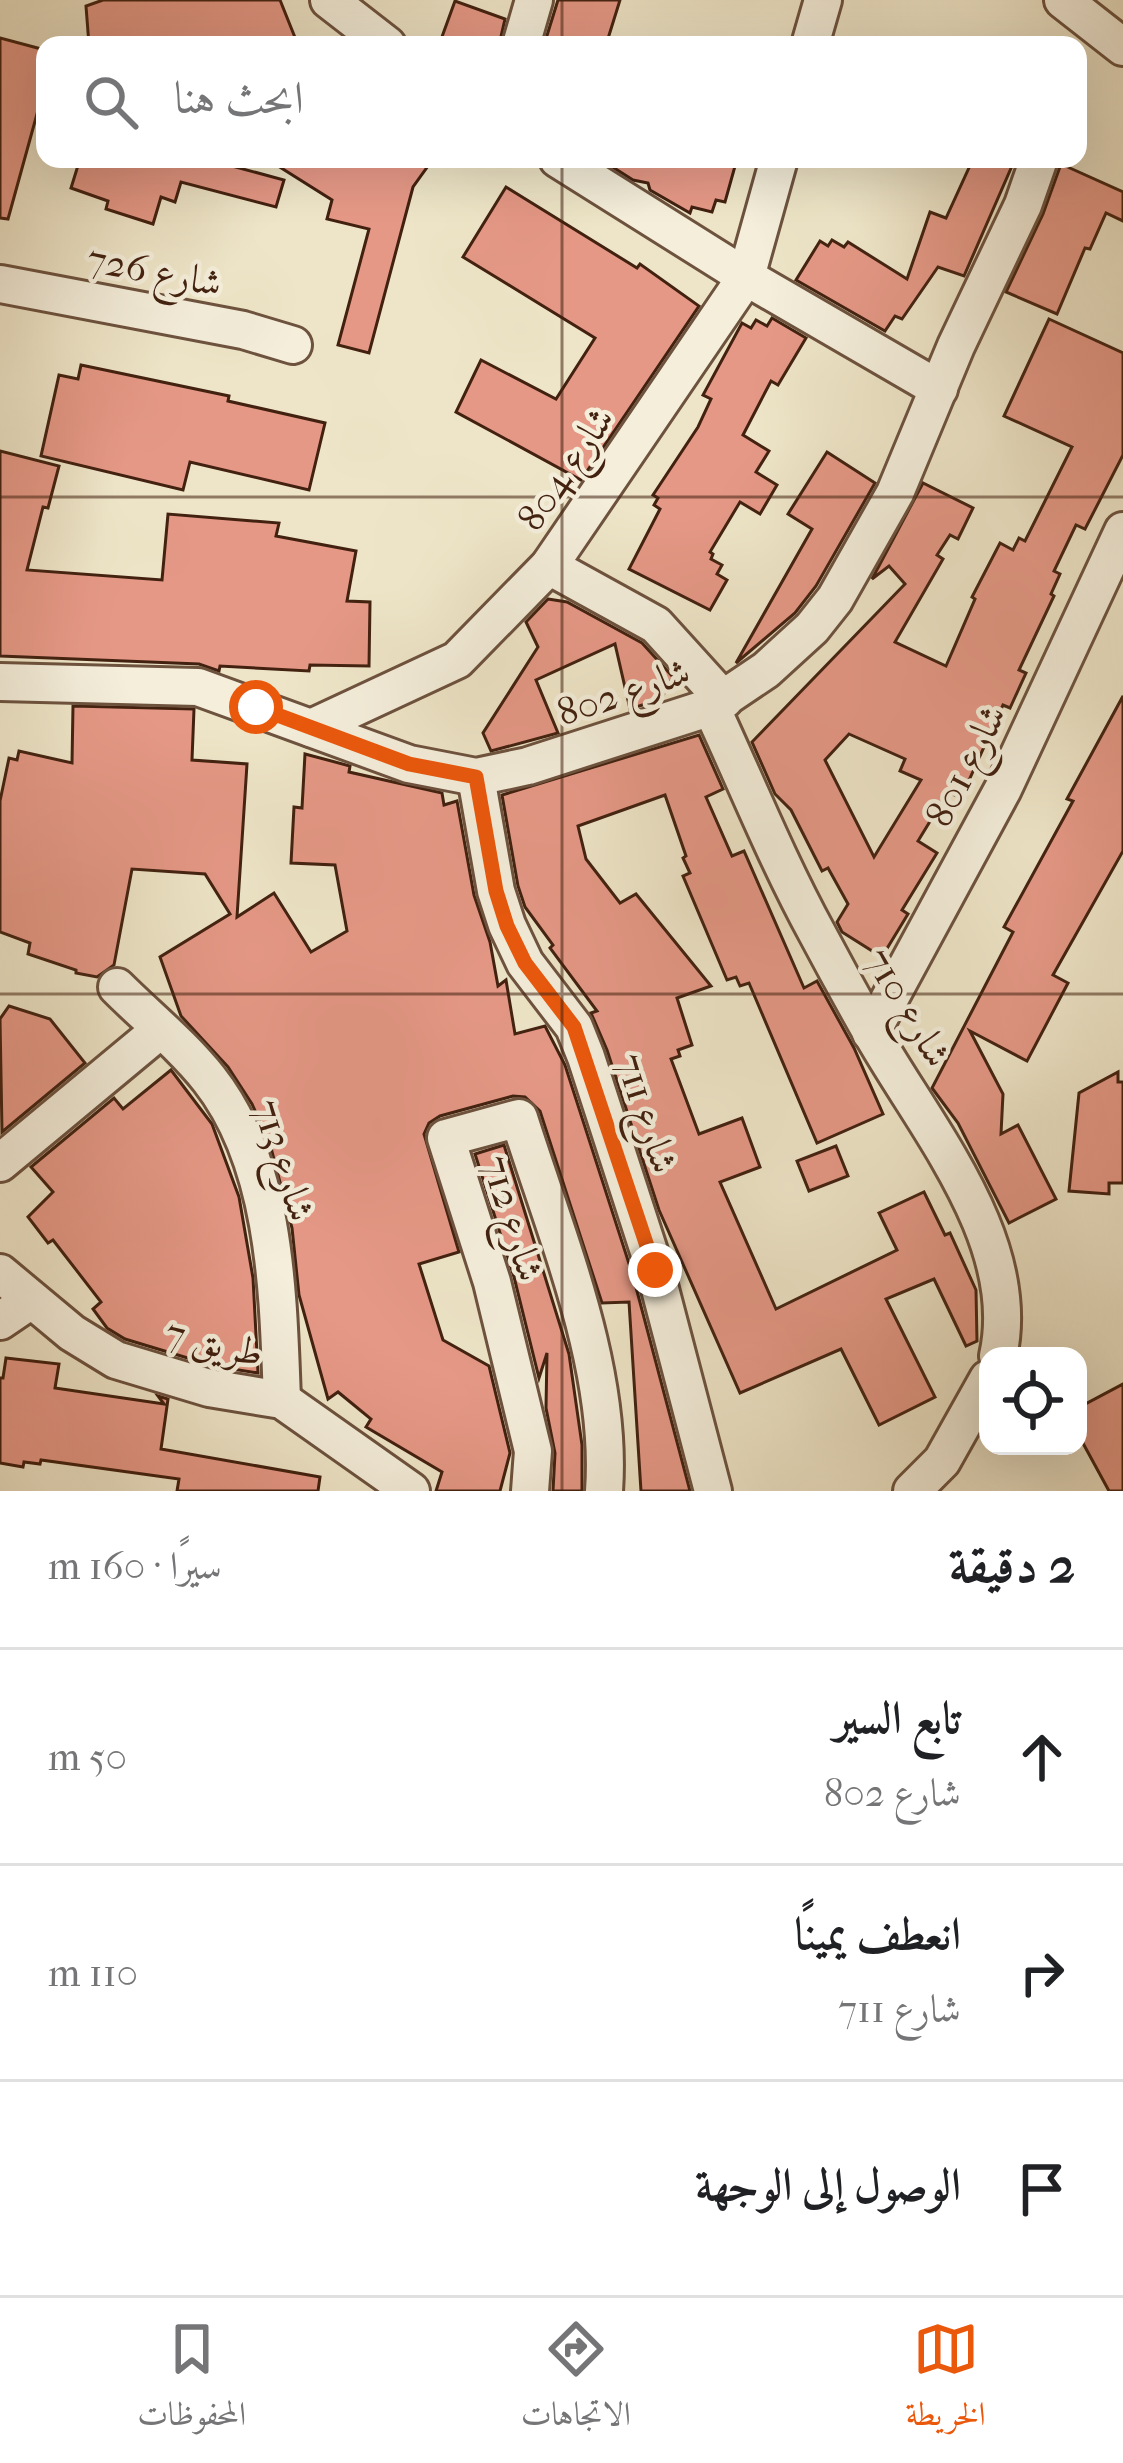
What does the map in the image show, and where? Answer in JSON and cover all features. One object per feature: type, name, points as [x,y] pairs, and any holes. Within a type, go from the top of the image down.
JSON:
[{"type":"street","points":[[329,0],[375,36]]},
{"type":"street","points":[[524,36],[534,0]]},
{"type":"street","points":[[813,36],[823,0]]},
{"type":"street","points":[[1069,36],[1070,4]]},
{"type":"street","points":[[1070,4],[1123,47]]},
{"type":"street","points":[[572,168],[746,277],[939,389]]},
{"type":"street","name":"شارع 804","points":[[311,728],[457,660],[549,566],[746,277],[776,168]]},
{"type":"street","name":"شارع 802","points":[[0,682],[198,687],[409,764],[476,777],[549,760],[717,704],[782,656],[835,599],[896,493],[1036,168]]},
{"type":"street","name":"شارع 726","points":[[0,284],[200,321],[293,345]]},
{"type":"street","name":"شارع 801","points":[[871,1033],[1003,789],[1123,531]]},
{"type":"street","name":"شارع 710","points":[[549,566],[656,625],[717,704],[795,892],[871,1033],[932,1128],[986,1235],[1004,1307],[999,1347]]},
{"type":"street","name":"شارع 711","points":[[476,777],[502,911],[525,963],[564,1010],[586,1057],[655,1270],[712,1491]]},
{"type":"street","name":"شارع 713","points":[[116,987],[208,1078],[231,1112],[244,1144],[270,1251],[279,1312],[282,1400]]},
{"type":"street","points":[[0,1163],[160,1030]]},
{"type":"street","name":"شارع 712","points":[[530,1491],[533,1451],[492,1282],[446,1138],[519,1118],[602,1401],[607,1459],[604,1491]]},
{"type":"street","name":"7 طريق","points":[[0,1273],[72,1333],[116,1360],[208,1388],[282,1400],[411,1491]]},
{"type":"street","points":[[0,1322],[31,1300]]},
{"type":"street","points":[[912,1491],[942,1461],[979,1395]]},
{"type":"building","points":[[103,0],[280,0],[294,36],[88,36],[86,6]]},
{"type":"building","points":[[558,0],[620,0],[609,36],[547,36]]},
{"type":"building","points":[[455,1],[505,19],[501,36],[442,36]]},
{"type":"building","points":[[0,38],[36,48],[36,118],[8,219],[0,218]]},
{"type":"building","points":[[77,168],[239,168],[284,180],[276,207],[181,182],[175,202],[161,197],[153,224],[106,209],[108,201],[71,188]]},
{"type":"building","points":[[281,168],[427,168],[413,187],[369,353],[338,345],[369,229],[327,219],[332,200]]},
{"type":"building","points":[[614,168],[734,168],[725,202],[716,200],[712,212],[692,207],[690,213],[650,190],[648,183]]},
{"type":"building","points":[[969,168],[1011,168],[964,276],[938,267],[902,319],[895,316],[885,331],[796,280],[820,241],[828,246],[832,240],[844,247],[848,242],[907,279],[930,212],[946,218]]},
{"type":"building","points":[[1060,168],[1070,168],[1123,192],[1123,221],[1106,213],[1090,249],[1085,248],[1057,314],[1006,292]]},
{"type":"building","points":[[506,187],[637,268],[640,264],[699,306],[581,480],[456,412],[481,360],[556,399],[595,338],[463,257]]},
{"type":"building","points":[[772,318],[806,338],[778,385],[771,381],[743,435],[769,451],[756,472],[777,485],[760,514],[740,502],[710,552],[711,559],[722,565],[717,574],[727,580],[710,610],[629,569],[660,509],[653,495],[698,427],[711,399],[703,395],[742,323],[751,328],[756,320],[767,326]]},
{"type":"building","points":[[1049,319],[1123,353],[1123,455],[1085,529],[1076,525],[1054,571],[1060,574],[1054,596],[1019,670],[1026,673],[1010,708],[1003,705],[961,798],[948,792],[918,841],[937,853],[902,910],[908,914],[883,955],[877,954],[842,932],[837,922],[848,904],[828,868],[822,871],[791,810],[775,794],[752,742],[905,584],[889,566],[872,579],[923,483],[973,508],[958,539],[950,535],[937,555],[943,559],[895,642],[946,666],[972,597],[1000,543],[1013,550],[1019,538],[1025,541],[1072,447],[1004,416]],"holes":[[[849,734],[905,759],[900,771],[921,780],[874,857],[825,760]]]},
{"type":"building","points":[[81,365],[229,396],[228,401],[325,423],[309,490],[190,462],[183,490],[41,456],[59,375],[78,379]]},
{"type":"building","points":[[0,451],[59,466],[27,570],[162,580],[168,514],[279,523],[276,536],[356,551],[347,601],[370,602],[369,666],[310,665],[309,671],[220,666],[219,671],[199,664],[0,656]]},
{"type":"building","points":[[827,452],[875,483],[816,586],[795,613],[736,663],[812,529],[788,514]]},
{"type":"building","points":[[548,599],[567,602],[642,643],[673,677],[661,699],[630,709],[615,644],[536,680],[558,733],[491,751],[483,733],[538,647],[526,622]]},
{"type":"building","points":[[1123,696],[1123,851],[1053,975],[1068,983],[1027,1061],[970,1031],[1003,1094],[1001,1134],[1018,1125],[1056,1199],[1009,1223],[958,1123],[932,1088],[1013,932],[1004,927],[1073,801],[1067,799]]},
{"type":"building","points":[[73,706],[194,709],[192,760],[247,764],[237,917],[274,893],[311,952],[347,931],[335,865],[291,863],[294,807],[302,808],[305,754],[350,766],[349,772],[442,793],[444,805],[457,801],[474,895],[498,986],[506,980],[515,1034],[545,1026],[565,1065],[633,1276],[690,1491],[641,1491],[629,1302],[602,1303],[540,1111],[525,1097],[440,1116],[424,1134],[459,1252],[419,1264],[443,1340],[489,1366],[510,1453],[500,1491],[436,1491],[442,1472],[366,1427],[371,1419],[338,1392],[328,1399],[299,1295],[292,1228],[270,1144],[228,1067],[181,1016],[160,957],[230,914],[205,874],[132,869],[114,965],[97,977],[28,954],[30,943],[0,932],[0,801],[9,758],[17,760],[19,751],[72,763]]},
{"type":"building","points":[[699,735],[723,789],[706,797],[732,856],[744,851],[804,988],[817,981],[883,1114],[817,1143],[749,983],[740,986],[736,977],[727,980],[683,876],[690,873],[665,795],[578,826],[586,859],[620,903],[636,894],[711,986],[677,998],[692,1045],[678,1050],[680,1056],[671,1059],[699,1134],[742,1118],[760,1167],[720,1182],[776,1309],[897,1250],[879,1213],[924,1192],[945,1235],[950,1233],[976,1290],[977,1341],[966,1346],[934,1279],[886,1299],[935,1397],[879,1425],[841,1349],[740,1393],[659,1210],[591,1013],[597,1011],[550,948],[553,945],[525,907],[518,886],[502,795]]},
{"type":"building","points":[[9,1006],[50,1019],[85,1063],[2,1132],[0,1019]]},
{"type":"building","points":[[171,1070],[212,1124],[239,1197],[253,1278],[258,1373],[214,1366],[125,1339],[107,1328],[93,1309],[101,1302],[53,1240],[48,1243],[28,1217],[53,1192],[31,1167],[114,1098],[123,1109]]},
{"type":"building","points":[[1118,1072],[1118,1082],[1123,1082],[1123,1183],[1109,1183],[1109,1194],[1069,1191],[1079,1093]]},
{"type":"building","points":[[504,1145],[569,1354],[582,1445],[582,1491],[553,1491],[555,1453],[546,1408],[547,1353],[539,1378],[514,1277],[475,1154]]},
{"type":"building","points":[[836,1146],[848,1176],[809,1191],[797,1161]]},
{"type":"building","points":[[6,1358],[59,1364],[55,1388],[164,1404],[158,1396],[168,1399],[161,1449],[320,1477],[318,1491],[177,1491],[179,1479],[41,1460],[40,1464],[24,1462],[23,1467],[0,1463],[0,1378]]},
{"type":"building","points":[[1123,1384],[1123,1491],[1109,1491],[1087,1451],[1087,1403]]},
{"type":"route","points":[[256,707],[409,764],[476,777],[496,891],[507,926],[525,963],[574,1027],[655,1270]]}]
